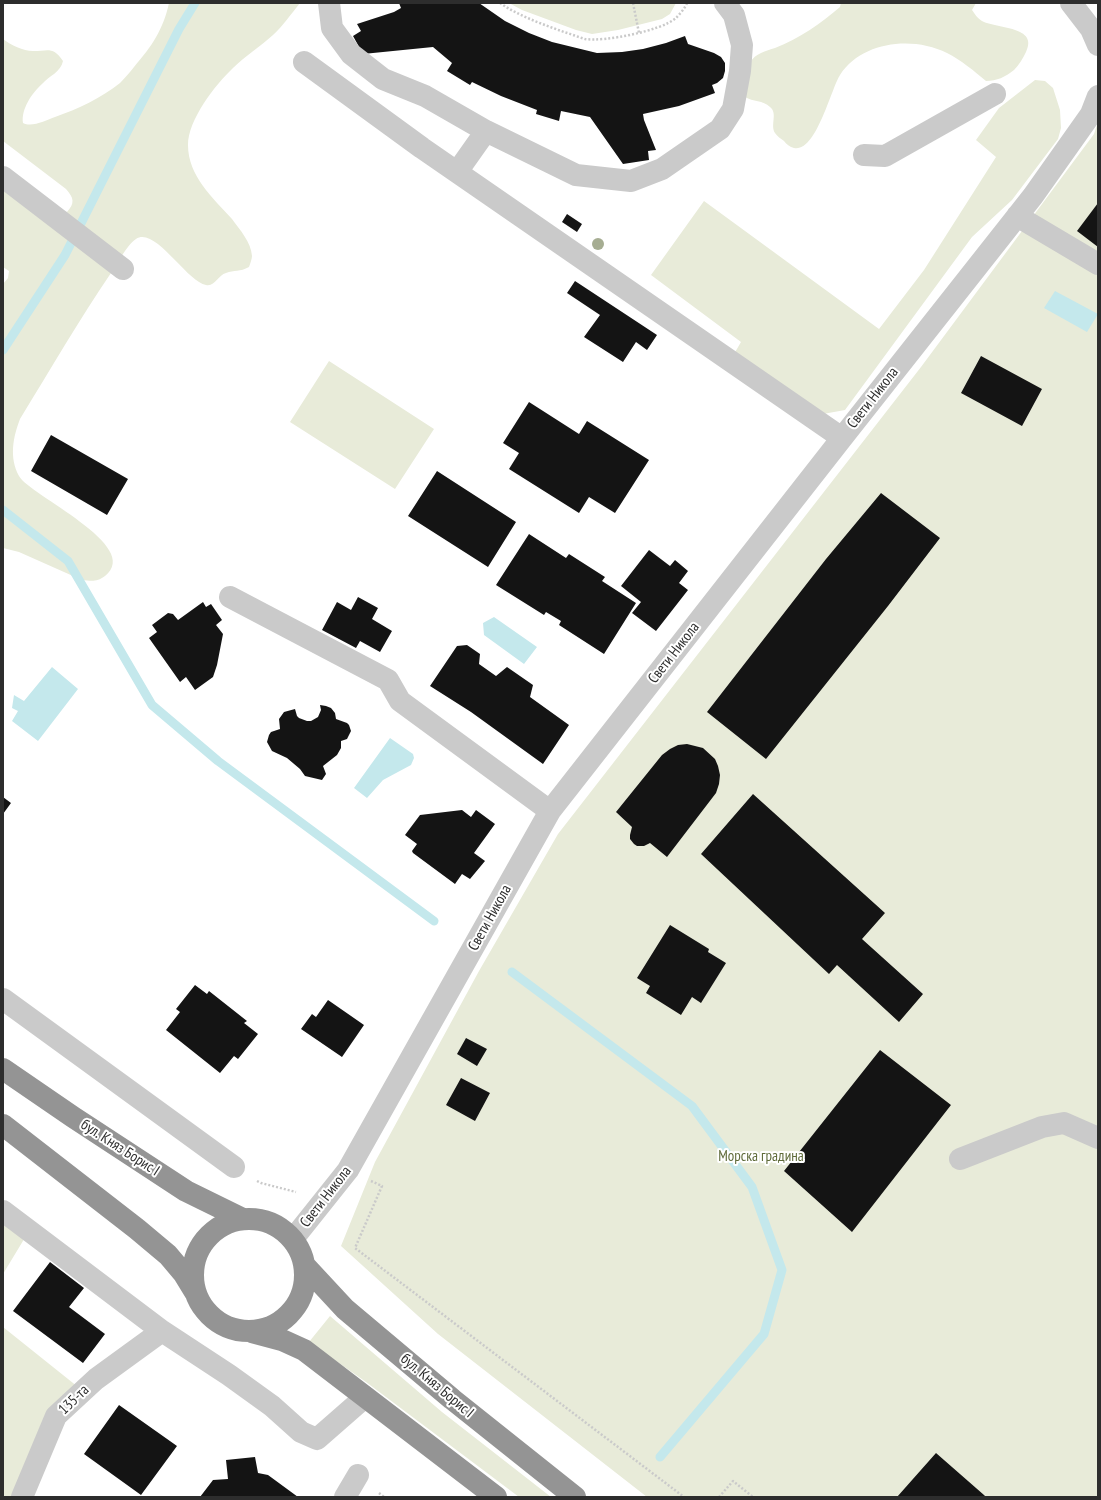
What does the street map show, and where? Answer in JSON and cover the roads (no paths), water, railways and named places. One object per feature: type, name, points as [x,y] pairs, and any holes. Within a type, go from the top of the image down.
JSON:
[{"type":"highway","name":"бул. Княз Борис I","points":[[3,1069],[186,1191],[241,1218]]},
{"type":"highway","points":[[3,1125],[137,1229],[168,1255],[184,1274],[205,1310],[217,1322],[234,1329],[251,1331],[282,1340],[304,1350],[496,1497]]},
{"type":"highway","points":[[196,1294],[193,1278],[194,1261],[201,1245],[211,1232],[225,1223],[241,1218],[261,1219],[279,1226],[293,1238],[301,1252],[306,1267],[306,1283],[301,1298],[293,1312],[281,1322],[266,1329],[251,1331]]},
{"type":"highway","name":"бул. Княз Борис I","points":[[306,1267],[345,1309],[452,1399],[575,1497]]},
{"type":"street","points":[[329,3],[332,28],[351,54],[383,79],[425,96],[486,131],[576,175],[631,181],[662,169],[720,129],[733,109],[740,71],[742,45],[734,15],[725,3]]},
{"type":"street","points":[[1071,3],[1091,29],[1098,44]]},
{"type":"street","points":[[304,62],[457,172],[842,438]]},
{"type":"street","points":[[864,155],[886,156],[995,94]]},
{"type":"street","name":"Свети Никола","points":[[293,1238],[348,1170],[550,811],[1033,196],[1091,114],[1098,96]]},
{"type":"street","points":[[457,172],[486,131]]},
{"type":"street","points":[[3,177],[124,269]]},
{"type":"street","points":[[1017,216],[1098,264]]},
{"type":"street","points":[[230,597],[388,680],[400,701],[550,811]]},
{"type":"street","points":[[3,999],[234,1167]]},
{"type":"street","points":[[960,1159],[1042,1127],[1064,1123],[1098,1138]]},
{"type":"street","points":[[3,1211],[162,1331],[229,1375],[272,1406],[301,1432],[317,1439],[365,1397]]},
{"type":"street","name":"135-та","points":[[22,1497],[56,1416],[96,1379],[162,1331]]},
{"type":"street","points":[[345,1497],[358,1475]]},
{"type":"water","points":[[1055,291],[1098,314],[1087,332],[1044,308]]},
{"type":"water","points":[[494,617],[537,647],[524,664],[484,635],[483,623]]},
{"type":"water","points":[[52,667],[78,689],[38,741],[12,721],[18,711],[12,708],[14,695],[24,701]]},
{"type":"water","points":[[390,738],[413,754],[414,758],[411,765],[383,780],[367,798],[354,788]]},
{"type":"waterway","points":[[3,350],[65,255],[179,29],[195,3]]},
{"type":"waterway","points":[[3,510],[68,561],[152,705],[218,761],[434,921]]},
{"type":"waterway","points":[[512,972],[692,1106],[752,1187],[782,1270],[764,1334],[660,1457]]},
{"type":"park label","name":"Морска градина","points":[[761,1157]]}]
